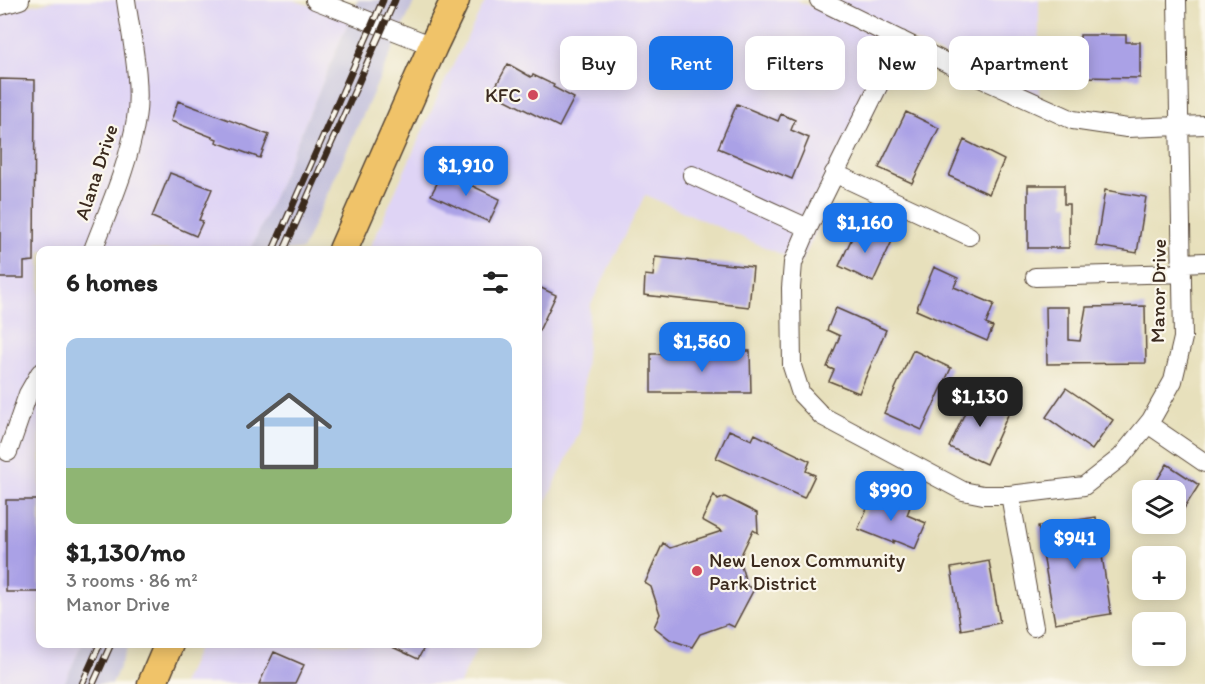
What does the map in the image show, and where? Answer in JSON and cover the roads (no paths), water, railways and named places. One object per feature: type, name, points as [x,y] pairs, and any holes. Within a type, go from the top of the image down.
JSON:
[{"type":"main road","points":[[345,246],[455,0]]},
{"type":"main road","points":[[152,684],[168,648]]},
{"type":"street","points":[[0,6],[20,0]]},
{"type":"street","name":"Alana Drive","points":[[94,246],[128,156],[137,117],[136,72],[126,0]]},
{"type":"street","points":[[315,0],[433,46]]},
{"type":"street","points":[[819,0],[893,36]]},
{"type":"street","name":"Manor Drive","points":[[876,90],[834,173],[793,263],[790,288],[792,366],[801,394],[822,416],[963,491],[983,495],[1010,495],[1084,486],[1120,458],[1148,424],[1173,381],[1181,349],[1183,338],[1177,0]]},
{"type":"street","points":[[937,57],[1073,120],[1127,128],[1205,125]]},
{"type":"street","points":[[834,173],[969,236]]},
{"type":"street","points":[[692,176],[808,228]]},
{"type":"street","points":[[1035,277],[1181,268],[1205,262]]},
{"type":"street","points":[[8,452],[28,394],[36,381]]},
{"type":"street","points":[[1148,424],[1205,464]]},
{"type":"street","points":[[1010,495],[1034,627]]},
{"type":"railway","points":[[275,246],[383,0]]},
{"type":"railway","points":[[286,246],[395,0]]},
{"type":"railway","points":[[82,684],[98,648]]},
{"type":"railway","points":[[93,684],[109,648]]},
{"type":"place","name":"KFC","points":[[533,95]]},
{"type":"place","name":"New Lenox Community Park District","points":[[697,571]]}]
